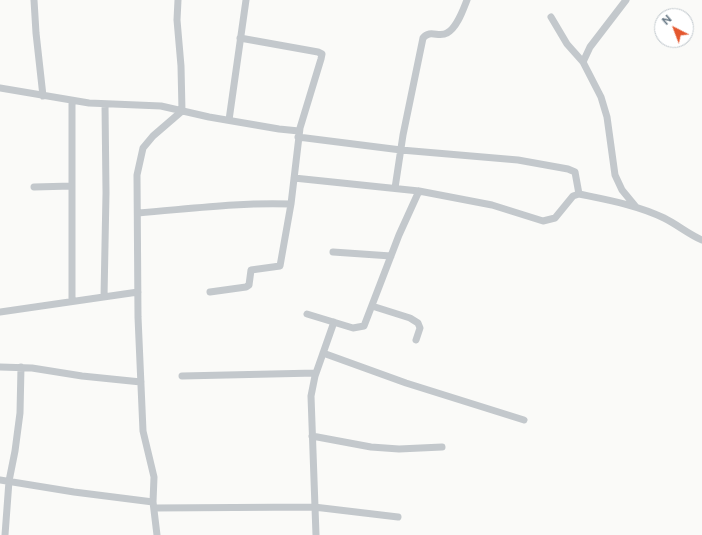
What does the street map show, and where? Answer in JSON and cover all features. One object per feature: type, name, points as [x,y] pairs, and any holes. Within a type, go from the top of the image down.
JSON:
[{"type":"street","points":[[34,0],[43,96]]},
{"type":"street","points":[[178,0],[177,20],[181,66],[182,111]]},
{"type":"street","points":[[229,120],[246,0]]},
{"type":"street","points":[[396,188],[401,150],[424,38],[426,35],[432,33],[443,34],[449,32],[455,24],[467,0]]},
{"type":"street","points":[[583,62],[590,47],[626,0]]},
{"type":"street","points":[[551,16],[567,44],[583,62],[597,87],[603,104],[615,175],[622,190],[636,207]]},
{"type":"street","points":[[210,292],[246,287],[249,285],[251,270],[280,266],[291,204],[299,134],[322,54],[240,38]]},
{"type":"street","points":[[0,88],[72,101],[161,106],[299,134],[401,150],[518,160],[568,169],[574,172],[578,194]]},
{"type":"street","points":[[72,101],[72,301]]},
{"type":"street","points":[[104,297],[106,193],[105,104]]},
{"type":"street","points":[[157,535],[154,505],[154,478],[143,431],[138,292],[137,175],[143,148],[153,136],[182,111]]},
{"type":"street","points":[[294,178],[419,191],[492,206],[543,221],[555,218],[573,196],[578,194],[636,207],[664,218],[689,234],[702,240]]},
{"type":"street","points":[[34,187],[72,186]]},
{"type":"street","points":[[307,314],[353,328],[362,327],[366,324],[390,256],[419,191]]},
{"type":"street","points":[[138,213],[229,205],[269,203],[291,204]]},
{"type":"street","points":[[333,252],[390,256]]},
{"type":"street","points":[[0,312],[138,292]]},
{"type":"street","points":[[372,306],[415,321],[420,328],[416,340]]},
{"type":"street","points":[[316,535],[312,396],[316,373],[334,322]]},
{"type":"street","points":[[323,352],[406,383],[524,420]]},
{"type":"street","points":[[0,367],[21,367],[141,382]]},
{"type":"street","points":[[3,532],[9,481],[20,413],[21,367]]},
{"type":"street","points":[[182,376],[316,373]]},
{"type":"street","points":[[312,436],[371,447],[399,449],[442,446]]},
{"type":"street","points":[[0,480],[154,505],[314,507],[398,517]]}]
